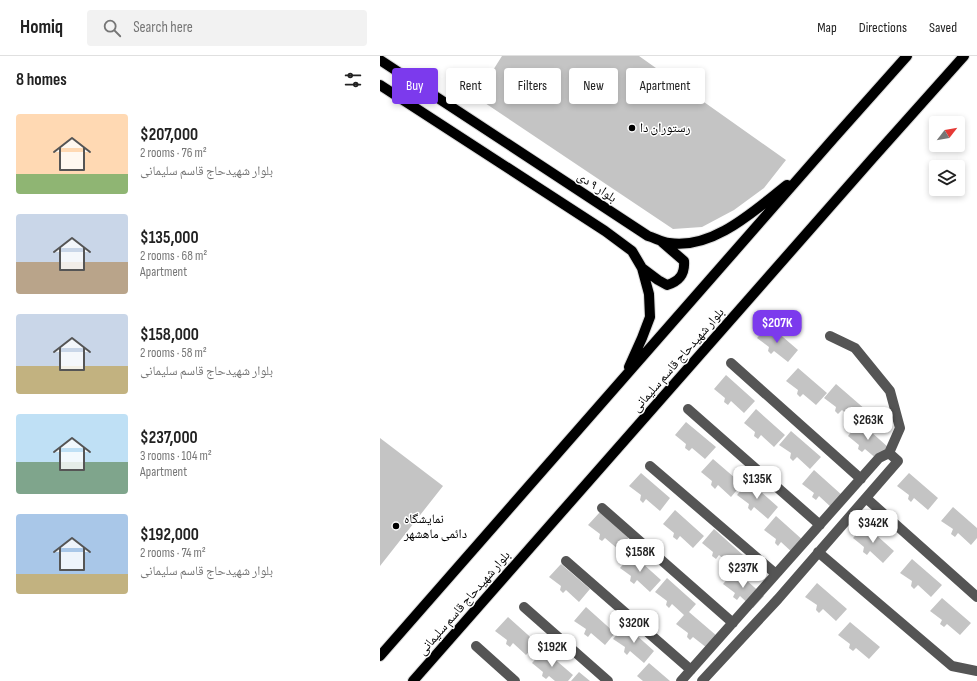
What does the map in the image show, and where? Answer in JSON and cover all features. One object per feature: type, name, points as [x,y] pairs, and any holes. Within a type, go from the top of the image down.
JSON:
[{"type":"main road","points":[[380,656],[907,56]]},
{"type":"main road","name":"بلوار شهیدحاج قاسم سلیمانی","points":[[413,681],[964,56]]},
{"type":"main road","name":"بلوار ۹ دی","points":[[380,60],[648,236],[668,243],[689,243],[714,236],[739,222],[806,170]]},
{"type":"main road","points":[[380,85],[605,231],[632,251],[642,268],[649,294],[650,317],[623,379]]},
{"type":"main road","points":[[642,268],[667,285],[675,282],[680,277],[684,268],[684,261],[660,240]]},
{"type":"street","points":[[681,681],[879,458],[889,453],[900,428],[890,391],[854,348],[830,336]]},
{"type":"street","points":[[731,363],[861,478]]},
{"type":"street","points":[[688,409],[820,525]]},
{"type":"street","points":[[702,681],[763,615],[898,461],[889,453]]},
{"type":"street","points":[[650,466],[776,574]]},
{"type":"street","points":[[866,498],[977,597]]},
{"type":"street","points":[[602,508],[733,623]]},
{"type":"street","points":[[830,513],[843,524]]},
{"type":"street","points":[[818,552],[952,666],[977,671]]},
{"type":"street","points":[[566,561],[691,670]]},
{"type":"street","points":[[750,604],[763,615]]},
{"type":"street","points":[[524,608],[608,681]]},
{"type":"street","points":[[476,646],[515,681]]},
{"type":"building","name":"رستوران دا","points":[[502,56],[639,56],[656,68],[626,68],[626,104],[705,104],[705,103],[786,160],[764,188],[734,210],[702,227],[673,229],[486,104],[496,104],[496,68],[494,68]]},
{"type":"building","points":[[769,325],[798,350],[788,362],[774,351],[771,354],[768,351],[769,347],[757,338]]},
{"type":"building","points":[[798,368],[827,393],[816,405],[803,394],[800,397],[797,394],[798,390],[786,381]]},
{"type":"building","points":[[726,375],[755,401],[744,413],[731,401],[728,405],[724,402],[725,398],[714,389]]},
{"type":"building","points":[[836,384],[866,410],[855,422],[842,410],[838,414],[835,411],[836,407],[824,398]]},
{"type":"building","points":[[756,409],[785,435],[774,447],[761,435],[758,439],[754,436],[755,432],[744,423]]},
{"type":"building","points":[[686,422],[716,447],[705,459],[692,448],[689,451],[685,448],[686,444],[675,435]]},
{"type":"building","points":[[860,422],[889,448],[878,460],[865,449],[862,452],[858,449],[859,445],[848,436]]},
{"type":"building","points":[[791,431],[821,457],[810,469],[797,457],[793,461],[790,458],[791,453],[779,445]]},
{"type":"building","name":"نمایشگاه دائمی ماهشهر","points":[[380,438],[443,486],[380,566]]},
{"type":"building","points":[[713,459],[742,484],[731,497],[718,485],[715,489],[711,485],[712,481],[701,472]]},
{"type":"building","points":[[814,470],[843,496],[832,508],[819,496],[816,500],[812,497],[814,493],[802,484]]},
{"type":"building","points":[[641,473],[670,498],[660,511],[646,499],[643,503],[640,500],[641,495],[629,486]]},
{"type":"building","points":[[909,473],[938,498],[928,510],[914,498],[911,502],[908,499],[909,495],[897,486]]},
{"type":"building","points":[[749,481],[778,507],[768,519],[754,507],[751,511],[748,508],[749,504],[737,495]]},
{"type":"building","points":[[953,507],[977,528],[977,538],[971,545],[958,533],[955,537],[951,534],[953,529],[941,521]]},
{"type":"building","points":[[675,510],[704,536],[693,548],[680,536],[677,540],[673,537],[674,533],[663,524]]},
{"type":"building","points":[[600,512],[629,537],[619,550],[605,538],[602,541],[599,539],[600,534],[588,525]]},
{"type":"building","points":[[776,516],[805,542],[794,554],[781,542],[778,546],[775,543],[776,539],[764,530]]},
{"type":"building","points":[[865,525],[894,551],[883,563],[870,551],[867,555],[863,552],[864,547],[853,538]]},
{"type":"building","points":[[714,529],[743,555],[732,567],[719,555],[716,559],[712,556],[713,552],[702,543]]},
{"type":"building","points":[[632,554],[661,580],[650,592],[637,580],[634,584],[630,581],[631,576],[620,568]]},
{"type":"building","points":[[912,559],[942,585],[931,597],[918,585],[914,589],[911,586],[912,581],[900,573]]},
{"type":"building","points":[[561,564],[590,589],[579,602],[566,590],[563,593],[560,590],[561,586],[549,577]]},
{"type":"building","points":[[735,570],[764,596],[753,608],[740,596],[737,600],[733,597],[735,593],[723,584]]},
{"type":"building","points":[[667,578],[696,604],[689,612],[717,636],[707,648],[693,637],[690,640],[687,637],[688,633],[676,624],[684,615],[672,604],[669,608],[666,605],[667,601],[655,592]]},
{"type":"building","points":[[817,583],[847,609],[836,621],[823,609],[819,613],[816,610],[817,605],[805,597]]},
{"type":"building","points":[[942,598],[971,623],[960,635],[947,624],[944,627],[940,624],[942,620],[930,611]]},
{"type":"building","points":[[586,607],[615,633],[605,645],[591,633],[588,637],[584,634],[586,629],[574,621]]},
{"type":"building","points":[[508,617],[537,643],[526,655],[513,643],[510,647],[506,644],[507,640],[495,631]]},
{"type":"building","points":[[850,622],[880,647],[869,659],[856,648],[853,651],[849,648],[850,644],[838,635]]},
{"type":"building","points":[[625,625],[654,651],[644,663],[630,651],[627,655],[624,652],[625,647],[613,639]]},
{"type":"building","points":[[544,650],[573,675],[568,681],[555,681],[549,676],[546,679],[542,676],[543,672],[532,663]]},
{"type":"building","points":[[649,663],[670,681],[643,681],[637,676]]},
{"type":"building","points":[[579,672],[590,681],[571,681]]},
{"type":"place","name":"رستوران دا","points":[[632,128]]},
{"type":"place","name":"نمایشگاه دائمی ماهشهر","points":[[396,526]]}]
